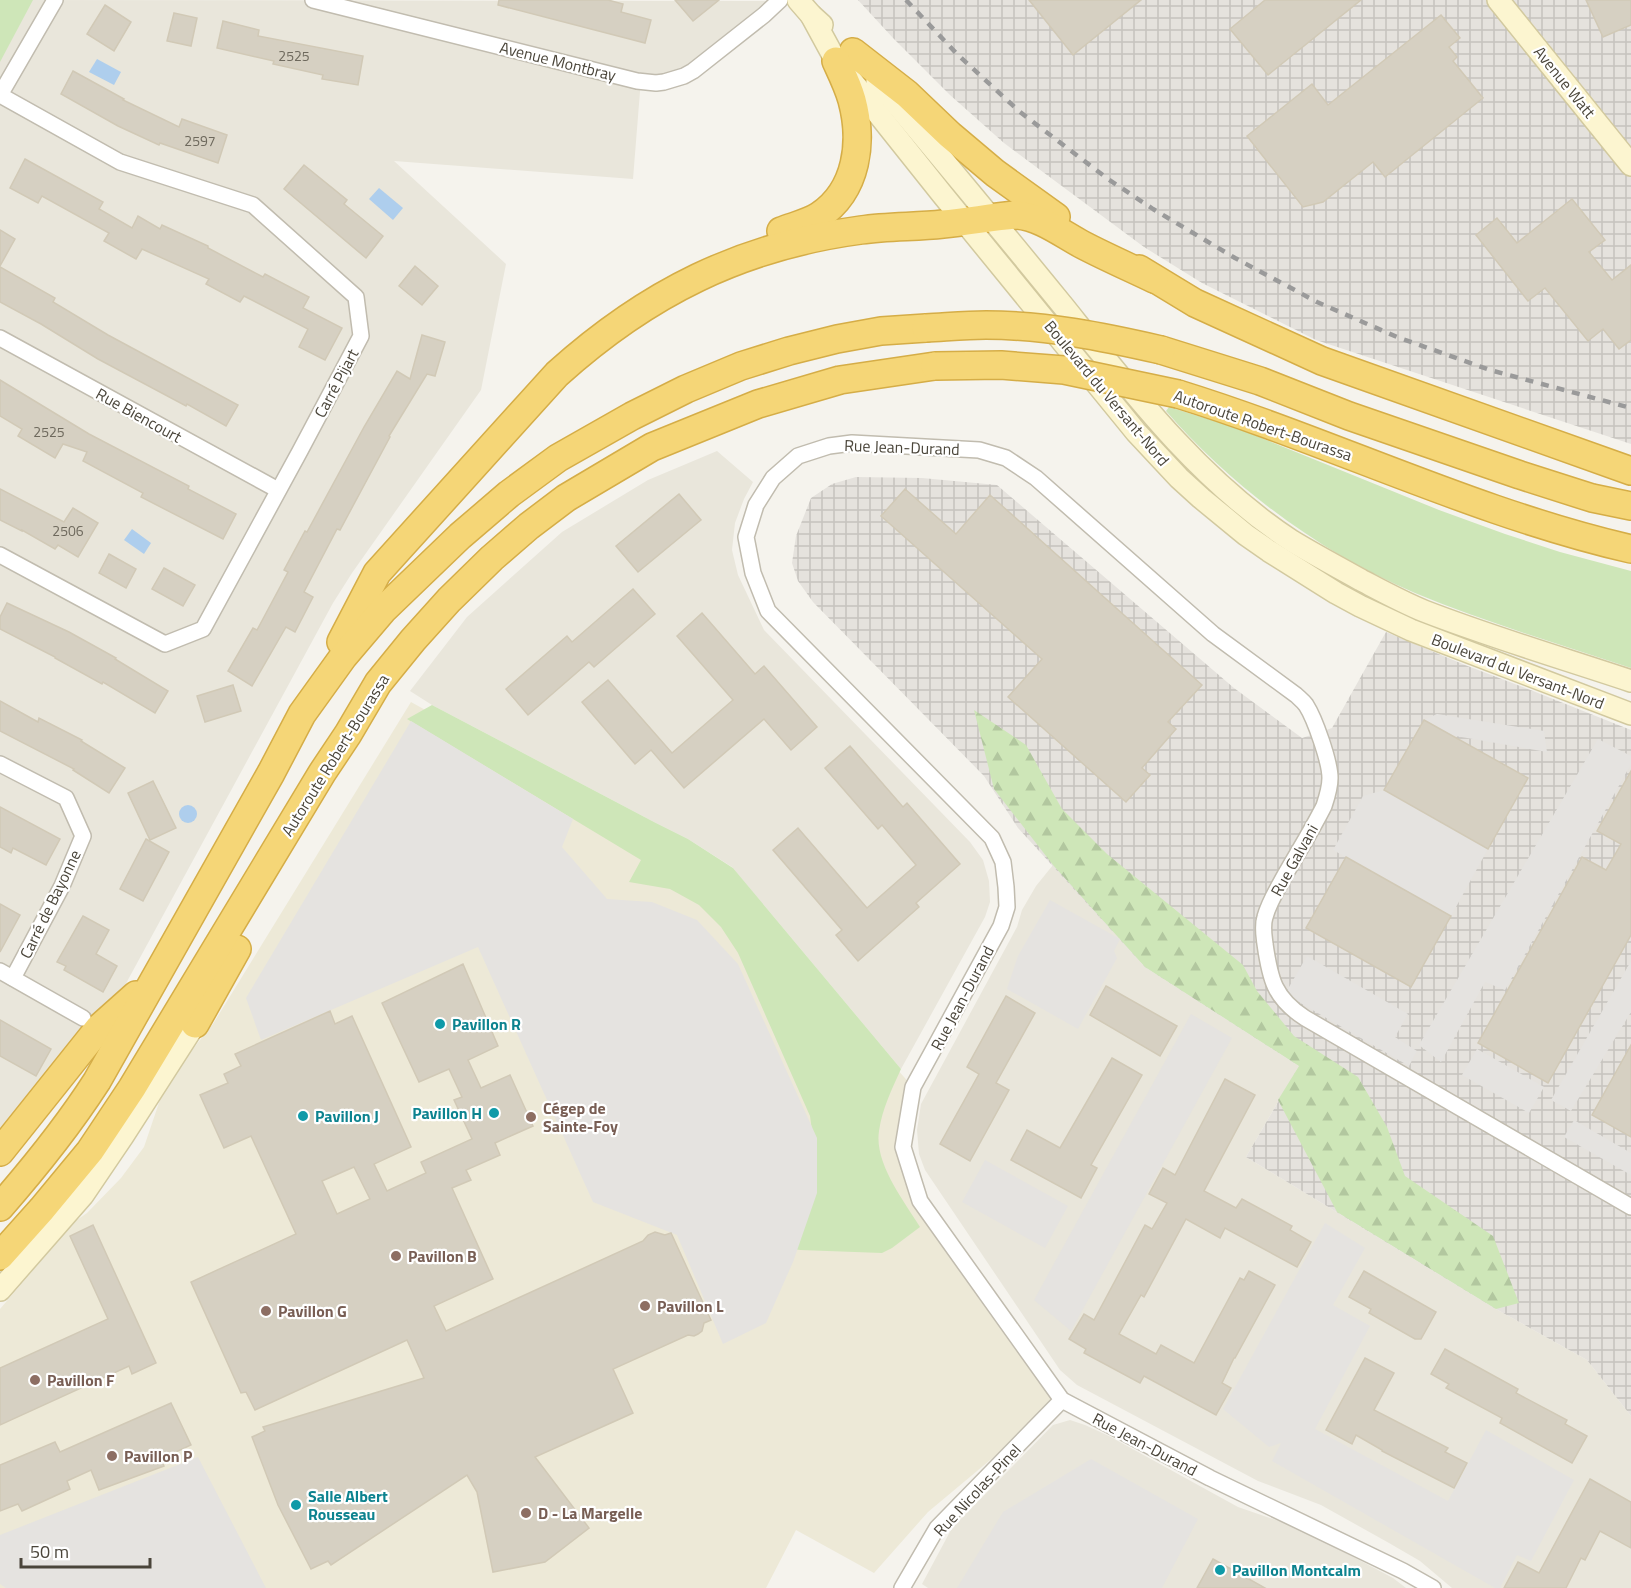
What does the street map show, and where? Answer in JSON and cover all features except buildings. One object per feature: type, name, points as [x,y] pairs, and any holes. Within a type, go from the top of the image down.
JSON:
[{"type":"highway","points":[[845,57],[907,94],[970,152],[1016,190],[1195,303],[1322,361],[1631,471]]},
{"type":"highway","points":[[648,304],[697,264],[752,241],[810,221],[836,201],[849,182],[857,144],[856,122],[845,57]]},
{"type":"highway","points":[[0,1207],[35,1167],[76,1113],[96,1081],[271,773],[377,573],[557,374],[580,353],[648,304],[719,267],[794,242],[861,230],[1023,215],[1154,279]]},
{"type":"highway","points":[[302,714],[344,657],[383,610],[460,536],[509,494],[558,458],[686,388],[741,366],[789,351],[881,331],[987,326],[1050,329],[1105,337],[1161,350],[1260,381],[1349,416],[1520,476],[1592,498],[1631,506]]},
{"type":"highway","name":"Autoroute Robert-Bourassa","points":[[0,1256],[90,1151],[126,1097],[378,683],[449,600],[529,526],[566,498],[652,447],[758,404],[840,380],[935,366],[1001,365],[1064,370],[1178,394],[1236,412],[1492,508],[1631,549]]},
{"type":"highway","points":[[195,1024],[270,887],[322,773]]},
{"type":"highway","points":[[0,1152],[99,1029],[154,978]]},
{"type":"main road","name":"Avenue Watt","points":[[1498,0],[1631,165]]},
{"type":"main road","name":"Boulevard du Versant-Nord","points":[[804,8],[845,57],[992,218],[1156,420],[1209,474],[1269,524],[1335,566],[1423,610],[1631,681]]},
{"type":"main road","name":"Boulevard du Versant-Nord","points":[[845,57],[965,222],[1136,432],[1187,484],[1246,535],[1291,566],[1384,618],[1631,714]]},
{"type":"main road","points":[[0,1290],[83,1195],[195,1024]]},
{"type":"street","points":[[0,95],[55,0]]},
{"type":"street","name":"Avenue Montbray","points":[[313,0],[637,81],[656,83],[693,71],[780,0]]},
{"type":"street","name":"Carré Pijart","points":[[0,95],[120,162],[253,205],[356,297],[361,336],[203,629],[165,644],[0,555]]},
{"type":"street","name":"Rue Biencourt","points":[[0,338],[278,490]]},
{"type":"street","name":"Rue Jean-Durand","points":[[1006,458],[979,450],[852,443],[829,446],[798,456],[773,478],[756,505],[746,537],[753,573],[768,611],[992,838],[1004,862],[1007,907],[1001,926],[913,1087],[903,1147],[920,1201],[1062,1400],[1210,1479],[1403,1571],[1433,1588]]},
{"type":"street","name":"Rue Galvani","points":[[1006,458],[1036,478],[1213,634],[1296,695],[1305,704],[1313,719],[1328,767],[1329,790],[1324,806],[1274,896],[1263,926],[1268,967],[1281,996],[1305,1018],[1631,1207]]},
{"type":"street","name":"Carré de Bayonne","points":[[0,764],[66,798],[83,836],[62,886],[6,975]]},
{"type":"street","points":[[6,975],[82,1018]]},
{"type":"street","name":"Rue Nicolas-Pinel","points":[[902,1588],[937,1528],[1062,1400]]},
{"type":"shaded area","points":[[0,0],[788,1],[698,68],[641,79],[633,179],[394,161],[506,264],[481,390],[333,603],[117,1000],[0,1140]]},
{"type":"shaded area","points":[[858,0],[1631,0],[1631,444],[1316,340],[1202,283],[1144,247],[1004,143],[950,95]]},
{"type":"shaded area","points":[[717,451],[753,482],[735,523],[732,550],[738,575],[764,630],[970,842],[983,860],[989,881],[990,902],[985,917],[901,1069],[732,867],[688,839],[432,705],[410,691],[467,617],[562,532],[648,480]]},
{"type":"shaded area","points":[[856,477],[922,478],[997,485],[1234,688],[1302,738],[1332,728],[1386,632],[1631,730],[1631,1416],[1587,1360],[1496,1309],[1246,1157],[1299,1066],[1145,967],[1018,828],[984,776],[813,602],[798,581],[792,563],[796,536],[811,498],[832,484]]},
{"type":"shaded area","name":"Cégep de Sainte-Foy","points":[[411,702],[723,876],[913,1087],[903,1147],[920,1201],[1062,1400],[928,1512],[874,1573],[796,1530],[766,1588],[0,1588],[0,1309],[74,1222],[87,1213],[121,1178],[144,1147],[166,1082],[213,1024]]},
{"type":"shaded area","points":[[1437,714],[1544,731],[1547,752],[1450,735],[1424,720]]},
{"type":"shaded area","points":[[411,721],[573,819],[562,847],[607,899],[652,902],[697,920],[738,964],[817,1138],[817,1193],[793,1262],[766,1323],[723,1344],[677,1235],[593,1202],[478,947],[261,1040],[246,998]]},
{"type":"shaded area","points":[[1598,739],[1631,756],[1631,764],[1505,990],[1485,982],[1441,1062],[1419,1045]]},
{"type":"shaded area","points":[[1384,790],[1488,849],[1451,916],[1333,850],[1363,796]]},
{"type":"shaded area","points":[[1053,865],[1145,967],[1299,1066],[1246,1157],[1496,1309],[1587,1360],[1631,1416],[1631,1588],[1452,1588],[1420,1561],[1321,1505],[1258,1481],[1077,1385],[1060,1370],[925,1170],[919,1154],[917,1130],[921,1104],[1017,927],[1022,910],[1036,886]]},
{"type":"shaded area","points":[[1050,900],[1120,939],[1114,951],[1117,958],[1078,1029],[1007,989],[1018,956]]},
{"type":"shaded area","points":[[1307,956],[1408,1014],[1395,1037],[1417,1051],[1409,1066],[1285,994]]},
{"type":"shaded area","points":[[1631,961],[1631,1012],[1571,1111],[1551,1100]]},
{"type":"shaded area","points":[[1191,1014],[1232,1038],[1071,1331],[1034,1300]]},
{"type":"shaded area","points":[[1477,1049],[1544,1087],[1529,1113],[1462,1075]]},
{"type":"shaded area","points":[[1574,1120],[1631,1153],[1631,1175],[1564,1137]]},
{"type":"shaded area","points":[[985,1160],[1068,1206],[1045,1248],[962,1202]]},
{"type":"shaded area","points":[[1325,1223],[1365,1248],[1333,1305],[1370,1326],[1315,1429],[1448,1501],[1486,1430],[1574,1480],[1531,1561],[1517,1555],[1500,1588],[1495,1588],[1272,1461],[1281,1443],[1269,1447],[1223,1409]]},
{"type":"shaded area","points":[[1070,1420],[1109,1436],[1238,1507],[1299,1528],[1393,1578],[1406,1588],[928,1588],[922,1584],[952,1528],[1053,1425]]},
{"type":"shaded area","points":[[198,1457],[266,1588],[6,1588],[0,1584],[0,1535]]},
{"type":"shaded area","points":[[1091,1459],[1198,1519],[1162,1588],[957,1588],[1003,1512]]},
{"type":"green space","points":[[0,0],[33,0],[0,62]]},
{"type":"green space","points":[[1169,407],[1237,428],[1439,510],[1505,534],[1631,571],[1631,668],[1441,604],[1346,559],[1280,516],[1249,492],[1192,439],[1166,411]]},
{"type":"green space","points":[[432,705],[688,839],[733,868],[901,1069],[882,1115],[879,1143],[886,1169],[920,1227],[882,1253],[794,1249],[814,1145],[810,1116],[738,953],[721,927],[699,905],[670,889],[629,882],[641,860],[407,719]]},
{"type":"green space","points":[[974,710],[1026,745],[1062,809],[1107,854],[1243,965],[1257,991],[1294,1036],[1358,1077],[1387,1127],[1405,1176],[1493,1236],[1519,1303],[1496,1309],[1337,1212],[1278,1100],[1299,1066],[1145,967],[1053,865],[994,789]]},
{"type":"water","points":[[97,59],[121,72],[114,85],[89,72]]},
{"type":"water","points":[[379,188],[403,208],[393,220],[369,199]]},
{"type":"water","points":[[132,529],[151,543],[144,554],[124,540]]},
{"type":"water","points":[[184,805],[192,805],[197,810],[195,821],[184,823],[179,818],[179,810]]},
{"type":"railway","points":[[906,0],[957,54],[1020,112],[1108,179],[1235,258],[1317,302],[1397,337],[1490,370],[1631,408]]},
{"type":"place","name":"Pavillon R","points":[[440,1024]]},
{"type":"place","name":"Pavillon H","points":[[494,1113]]},
{"type":"place","name":"Pavillon J","points":[[303,1116]]},
{"type":"place","name":"Cégep de Sainte-Foy","points":[[531,1117]]},
{"type":"place","name":"Pavillon B","points":[[396,1256]]},
{"type":"place","name":"Pavillon L","points":[[645,1306]]},
{"type":"place","name":"Pavillon G","points":[[266,1311]]},
{"type":"place","name":"Pavillon F","points":[[35,1380]]},
{"type":"place","name":"Pavillon P","points":[[112,1456]]},
{"type":"place","name":"Salle Albert Rousseau","points":[[296,1505]]},
{"type":"place","name":"D - La Margelle","points":[[526,1513]]},
{"type":"place","name":"Pavillon Montcalm","points":[[1220,1570]]}]
